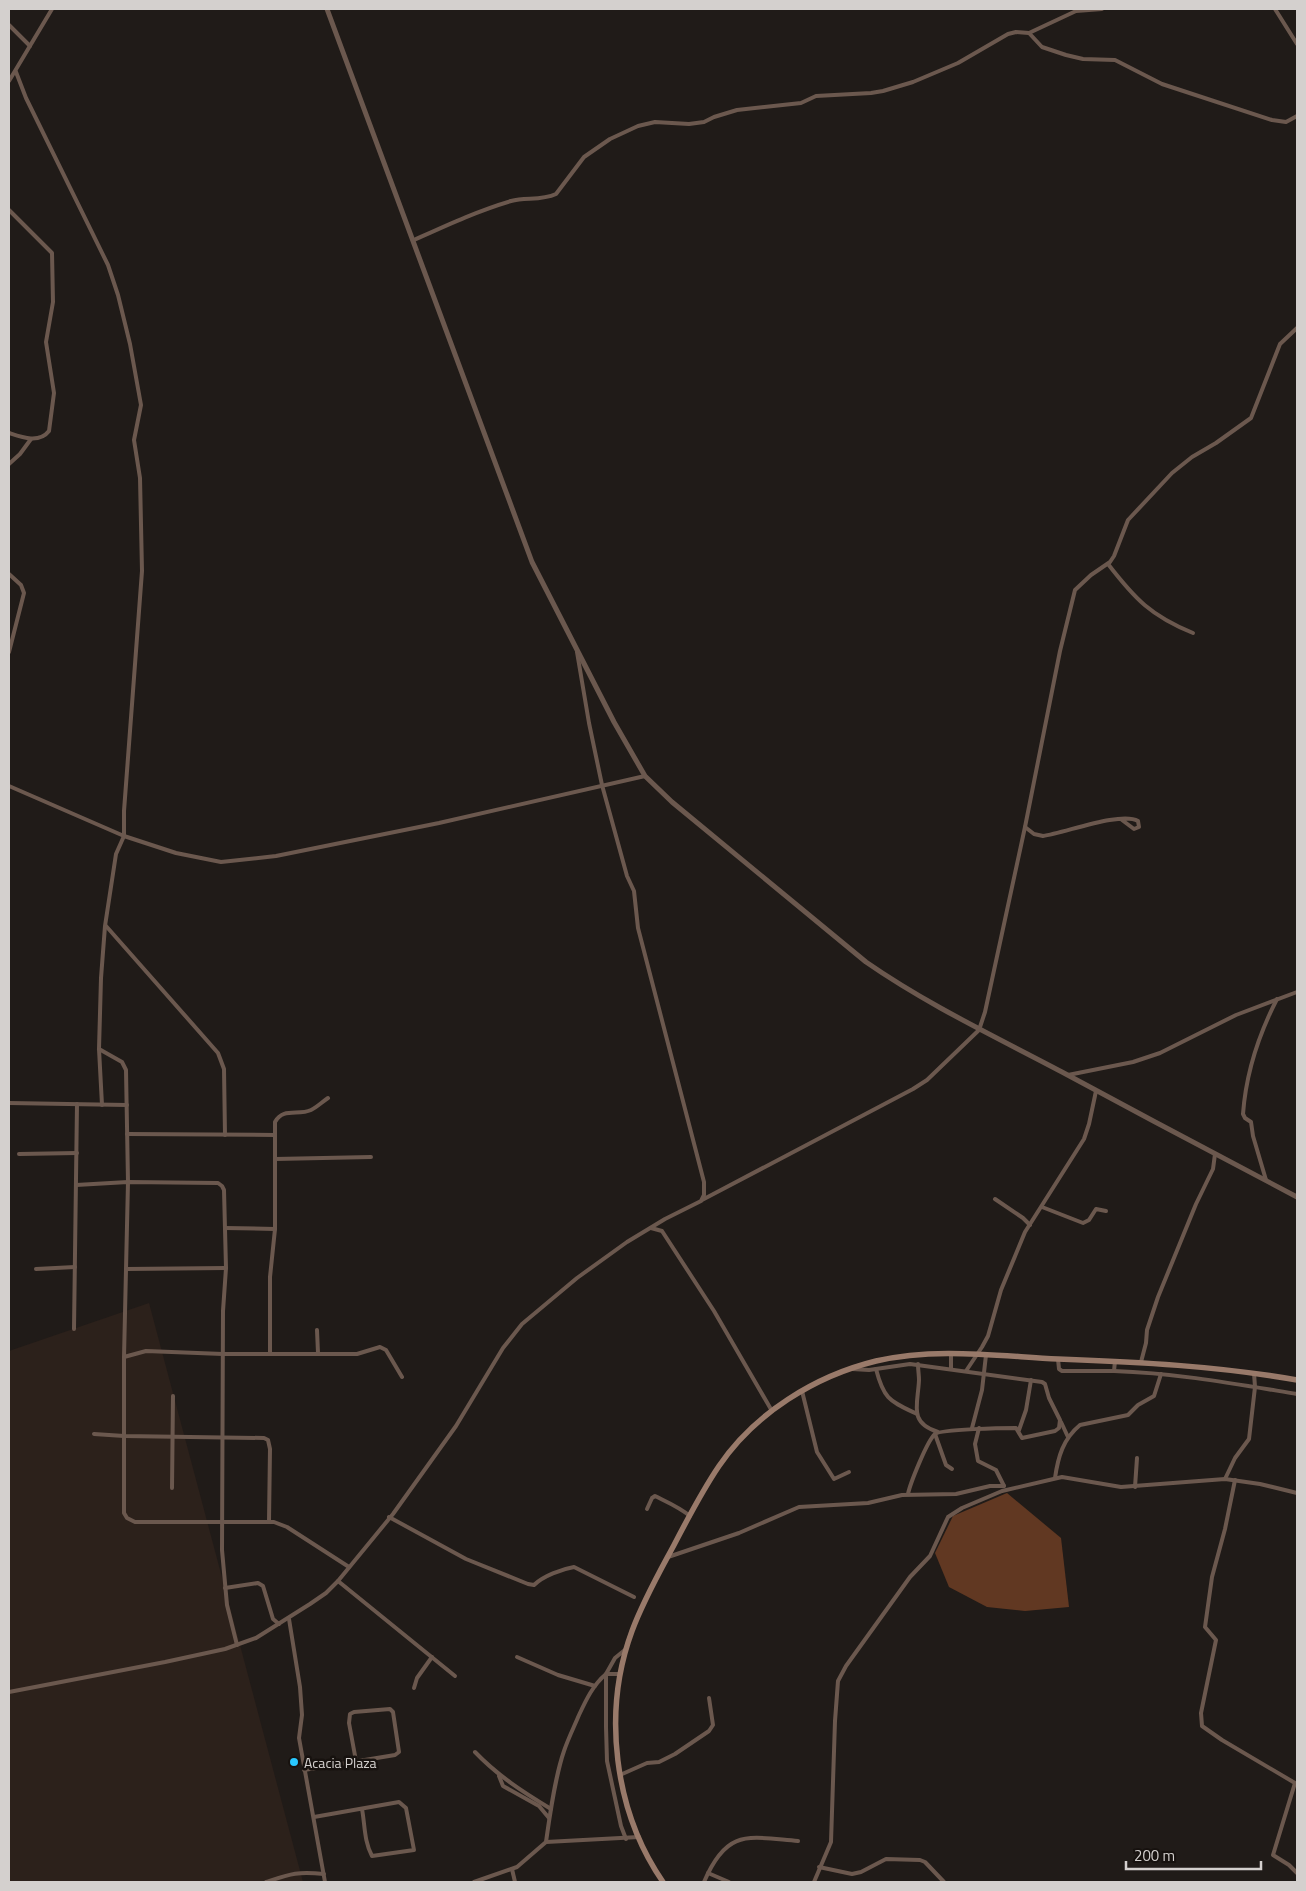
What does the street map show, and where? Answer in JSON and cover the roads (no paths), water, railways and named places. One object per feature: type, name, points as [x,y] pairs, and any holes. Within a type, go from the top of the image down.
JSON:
[{"type":"main road","points":[[663,1882],[650,1862],[639,1837],[627,1805],[620,1775],[616,1729],[620,1674],[626,1649],[640,1610],[701,1494],[731,1450],[772,1411],[802,1391],[848,1369],[897,1357],[951,1354],[1142,1362],[1254,1373],[1297,1380]]},
{"type":"street","points":[[9,82],[52,9]]},
{"type":"street","points":[[327,9],[532,562],[614,722],[645,776],[672,802],[866,962],[882,973],[979,1030],[1297,1197]]},
{"type":"street","points":[[1029,34],[1076,11],[1102,9]]},
{"type":"street","points":[[1275,9],[1297,44]]},
{"type":"street","points":[[9,25],[30,46]]},
{"type":"street","points":[[414,240],[499,204],[517,199],[549,197],[556,194],[584,158],[610,140],[638,126],[655,122],[690,124],[704,122],[737,110],[801,103],[816,96],[826,94],[883,91],[913,82],[958,63],[1008,34],[1016,32],[1029,34],[1049,50],[1083,59],[1115,60],[1162,84],[1263,118],[1286,122],[1297,116]]},
{"type":"street","points":[[16,72],[26,98],[108,265],[118,295],[130,344],[141,405],[134,440],[140,478],[142,571],[124,810],[124,836],[116,854],[101,978],[99,1049],[102,1105]]},
{"type":"street","points":[[9,210],[52,253],[53,302],[46,342],[52,375],[53,404],[47,433],[41,437],[31,439],[9,433]]},
{"type":"street","points":[[9,1692],[218,1651],[256,1638],[289,1619],[326,1593],[338,1581],[389,1517],[456,1426],[504,1348],[522,1324],[598,1262],[650,1228],[927,1080],[979,1030],[995,972],[1058,660],[1073,595],[1078,586],[1108,564],[1114,556],[1128,520],[1172,473],[1192,457],[1216,443],[1251,418],[1280,344],[1297,328]]},
{"type":"street","points":[[9,464],[20,454],[31,439]]},
{"type":"street","points":[[1108,564],[1130,593],[1147,609],[1161,618],[1193,633]]},
{"type":"street","points":[[9,574],[21,586],[24,593],[9,652]]},
{"type":"street","points":[[575,644],[602,785],[627,876],[634,891],[640,937],[704,1182],[704,1195],[701,1201]]},
{"type":"street","points":[[9,786],[124,836],[176,853],[221,862],[276,856],[440,823],[645,776]]},
{"type":"street","points":[[1025,827],[1034,834],[1043,836],[1104,821],[1122,820]]},
{"type":"street","points":[[106,926],[218,1052],[224,1069],[225,1135]]},
{"type":"street","points":[[1067,1075],[1133,1062],[1160,1053],[1236,1015],[1297,992]]},
{"type":"street","points":[[1266,1181],[1253,1136],[1251,1122],[1243,1114],[1247,1078],[1256,1047],[1277,1000]]},
{"type":"street","points":[[99,1049],[122,1062],[126,1070],[128,1182],[124,1357],[124,1513],[126,1518],[135,1522],[269,1521],[287,1527],[349,1567]]},
{"type":"street","points":[[966,1372],[985,1341],[1015,1254],[1030,1225],[1084,1139],[1096,1091]]},
{"type":"street","points":[[270,1354],[270,1277],[274,1230],[275,1122],[278,1116],[287,1112],[302,1113],[312,1110],[328,1098]]},
{"type":"street","points":[[9,1103],[127,1105]]},
{"type":"street","points":[[74,1328],[78,1104]]},
{"type":"street","points":[[127,1134],[275,1135]]},
{"type":"street","points":[[19,1154],[77,1153]]},
{"type":"street","points":[[1142,1362],[1147,1330],[1158,1296],[1196,1204],[1213,1169],[1215,1154]]},
{"type":"street","points":[[275,1159],[371,1157]]},
{"type":"street","points":[[76,1184],[128,1182],[218,1184],[224,1190],[226,1268],[223,1311],[222,1550],[227,1605],[237,1644]]},
{"type":"street","points":[[995,1200],[1023,1218],[1030,1225]]},
{"type":"street","points":[[1042,1207],[1082,1223],[1089,1220],[1096,1209],[1106,1211]]},
{"type":"street","points":[[662,1231],[665,1219]]},
{"type":"street","points":[[225,1228],[274,1230]]},
{"type":"street","points":[[650,1228],[662,1231],[714,1312],[772,1411]]},
{"type":"street","points":[[36,1269],[75,1267]]},
{"type":"street","points":[[126,1269],[226,1268]]},
{"type":"street","points":[[317,1330],[318,1353]]},
{"type":"street","points":[[124,1357],[146,1351],[224,1354],[357,1354],[380,1347],[386,1350],[402,1377]]},
{"type":"street","points":[[951,1354],[951,1369]]},
{"type":"street","points":[[972,1428],[985,1375],[986,1355]]},
{"type":"street","points":[[1058,1359],[1059,1369],[1062,1371],[1114,1371],[1161,1374],[1227,1382],[1297,1394]]},
{"type":"street","points":[[1114,1371],[1115,1361]]},
{"type":"street","points":[[918,1364],[917,1414],[921,1423],[928,1429],[937,1433],[972,1428],[1016,1428],[1019,1430]]},
{"type":"street","points":[[848,1369],[862,1371],[896,1365],[918,1364],[1044,1383],[1068,1436]]},
{"type":"street","points":[[876,1369],[880,1387],[884,1394],[891,1400],[917,1414]]},
{"type":"street","points":[[1225,1479],[1234,1458],[1249,1439],[1255,1387],[1254,1373]]},
{"type":"street","points":[[1055,1478],[1058,1455],[1068,1436],[1080,1425],[1128,1415],[1154,1396],[1161,1374]]},
{"type":"street","points":[[1030,1380],[1026,1410],[1019,1430],[1022,1438],[1055,1431],[1059,1428],[1060,1420]]},
{"type":"street","points":[[802,1391],[818,1452],[834,1478],[849,1472]]},
{"type":"street","points":[[172,1488],[173,1396]]},
{"type":"street","points":[[979,1428],[975,1444],[978,1461],[996,1470],[1005,1488]]},
{"type":"street","points":[[937,1433],[946,1465],[952,1469]]},
{"type":"street","points":[[908,1494],[925,1450],[937,1433]]},
{"type":"street","points":[[94,1434],[264,1438],[270,1444],[269,1521]]},
{"type":"street","points":[[1134,1486],[1136,1458]]},
{"type":"street","points":[[814,1882],[831,1842],[835,1721],[840,1678],[846,1666],[910,1577],[930,1556],[948,1517],[962,1508],[1005,1488],[1062,1476],[1121,1487],[1225,1479],[1297,1493]]},
{"type":"street","points":[[1235,1480],[1225,1529],[1212,1577],[1204,1628],[1216,1640],[1214,1657],[1202,1707],[1202,1726],[1295,1783],[1279,1842],[1273,1855],[1289,1865],[1297,1873]]},
{"type":"street","points":[[668,1557],[739,1533],[799,1506],[868,1504],[908,1494],[956,1494],[990,1486],[1005,1488]]},
{"type":"street","points":[[647,1509],[652,1498],[655,1496],[664,1502],[677,1506],[690,1516]]},
{"type":"street","points":[[389,1517],[466,1559],[528,1584],[534,1585],[539,1580],[558,1571],[574,1567],[634,1598]]},
{"type":"street","points":[[338,1581],[455,1676]]},
{"type":"street","points":[[225,1588],[258,1583],[263,1586],[273,1619],[279,1624]]},
{"type":"street","points":[[289,1619],[300,1687],[302,1715],[299,1738],[325,1882]]},
{"type":"street","points":[[546,1842],[549,1818],[564,1751],[585,1703],[595,1686],[606,1674],[615,1658],[626,1649]]},
{"type":"street","points":[[414,1688],[416,1678],[432,1657]]},
{"type":"street","points":[[517,1657],[558,1675],[595,1686]]},
{"type":"street","points":[[606,1674],[620,1674]]},
{"type":"street","points":[[606,1674],[607,1760],[621,1826],[626,1839]]},
{"type":"street","points":[[620,1775],[646,1763],[659,1762],[675,1754],[709,1731],[713,1726],[709,1698]]},
{"type":"street","points":[[304,1770],[395,1755],[399,1752],[399,1746],[393,1712],[390,1709],[360,1711],[350,1714],[348,1718],[356,1761]]},
{"type":"street","points":[[475,1752],[498,1775],[551,1809]]},
{"type":"street","points":[[498,1775],[504,1786],[539,1806],[549,1818]]},
{"type":"street","points":[[314,1817],[399,1802],[406,1808],[414,1850],[372,1856],[367,1847],[364,1834],[362,1809]]},
{"type":"street","points":[[474,1882],[512,1869],[546,1842],[639,1837]]},
{"type":"street","points":[[704,1882],[722,1852],[737,1840],[753,1837],[798,1841]]},
{"type":"street","points":[[819,1868],[852,1874],[861,1872],[886,1859],[920,1860],[925,1862],[944,1882]]},
{"type":"street","points":[[512,1869],[515,1882]]},
{"type":"street","points":[[266,1882],[289,1874],[302,1872],[324,1874]]},
{"type":"street","points":[[708,1873],[729,1882]]},
{"type":"place","name":"Acacia Plaza","points":[[294,1762]]}]
